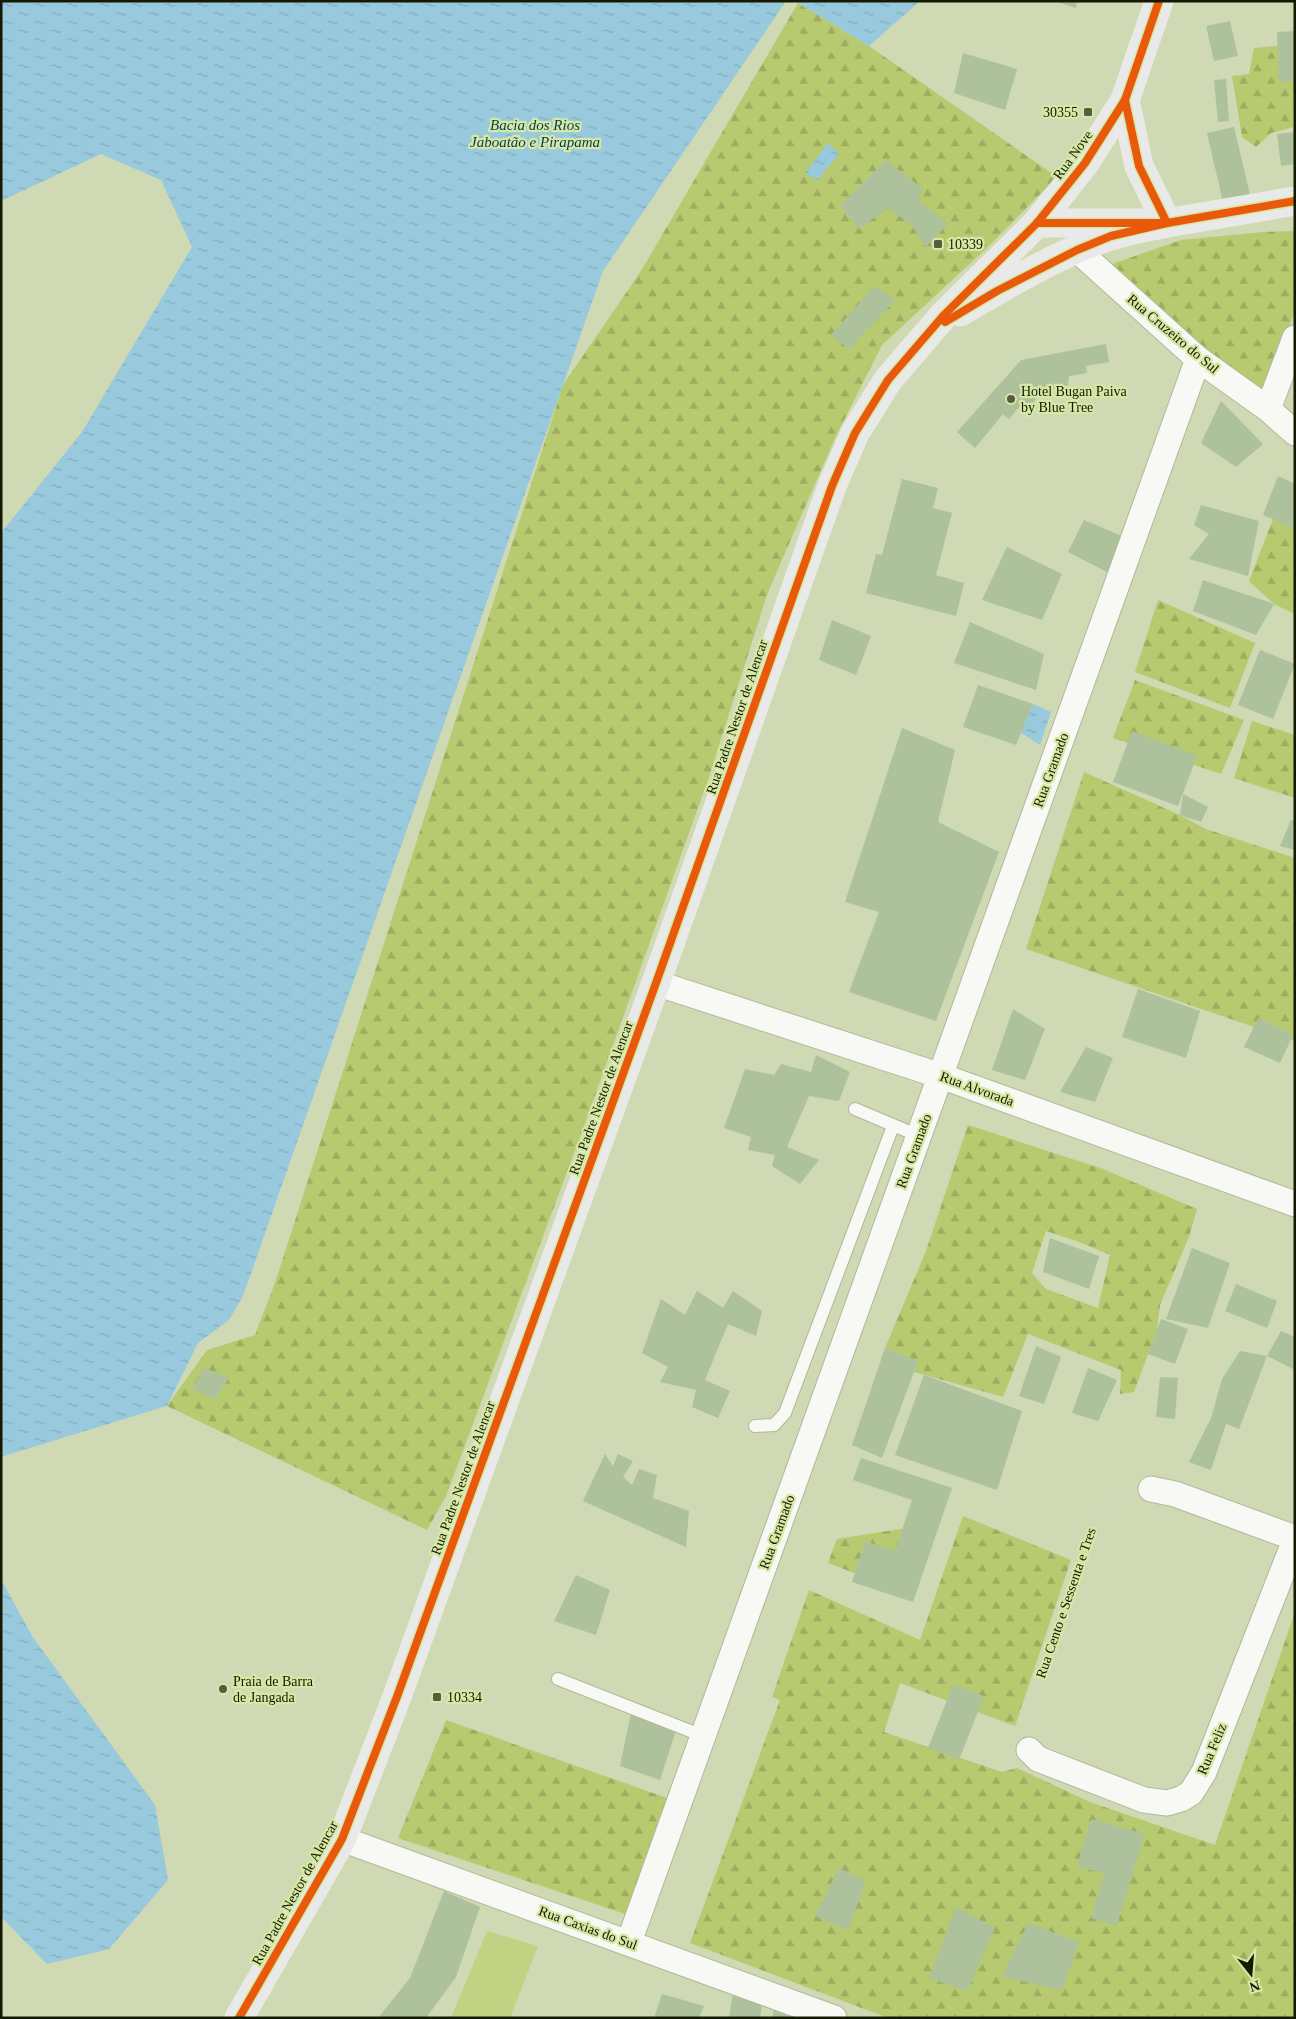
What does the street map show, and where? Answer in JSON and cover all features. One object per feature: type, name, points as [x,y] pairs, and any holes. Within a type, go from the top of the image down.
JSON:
[{"type":"main road","name":"Rua Nove","points":[[1037,222],[1085,163],[1125,100],[1159,1]]},
{"type":"main road","points":[[1125,100],[1139,166],[1167,223]]},
{"type":"main road","points":[[926,336],[955,315],[997,291],[1077,250],[1111,236],[1167,223],[1295,202]]},
{"type":"main road","points":[[1037,222],[1167,223]]},
{"type":"main road","name":"Rua Padre Nestor de Alencar","points":[[239,2018],[342,1839],[398,1694],[656,983],[832,486],[854,433],[888,380],[943,316],[1037,222]]},
{"type":"street","name":"Rua Cruzeiro do Sul","points":[[1077,250],[1198,359],[1268,409],[1295,433]]},
{"type":"street","points":[[1268,409],[1295,338]]},
{"type":"street","name":"Rua Gramado","points":[[629,1942],[1198,359]]},
{"type":"street","name":"Rua Alvorada","points":[[656,983],[941,1076],[1295,1204]]},
{"type":"street","points":[[1151,1489],[1175,1494],[1295,1539]]},
{"type":"street","name":"Rua Feliz","points":[[1029,1750],[1038,1759],[1144,1800],[1167,1803],[1181,1799],[1191,1793],[1204,1772],[1295,1539]]},
{"type":"street","name":"Rua Caxias do Sul","points":[[342,1839],[834,2018]]},
{"type":"lane","points":[[855,1109],[919,1136]]},
{"type":"lane","points":[[755,1426],[774,1425],[785,1413],[893,1126]]},
{"type":"lane","points":[[558,1679],[704,1736]]},
{"type":"green space","points":[[798,3],[869,46],[1057,177],[988,247],[882,345],[836,436],[768,592],[708,780],[579,1140],[446,1496],[427,1530],[167,1406],[207,1350],[255,1335],[275,1283],[563,385],[641,271]]},
{"type":"green space","points":[[1295,44],[1293,127],[1271,133],[1256,147],[1242,137],[1232,76],[1249,74],[1254,48]]},
{"type":"green space","points":[[1295,231],[1295,310],[1266,396],[1164,315],[1109,265],[1181,240]]},
{"type":"green space","points":[[1273,519],[1295,529],[1295,614],[1274,604],[1249,581]]},
{"type":"green space","points":[[1158,600],[1255,643],[1230,708],[1135,672]]},
{"type":"green space","points":[[1135,680],[1244,720],[1221,774],[1113,738]]},
{"type":"green space","points":[[1252,721],[1295,735],[1295,798],[1234,778]]},
{"type":"green space","points":[[1084,772],[1180,815],[1206,829],[1295,858],[1295,1041],[1026,949]]},
{"type":"green space","points":[[968,1125],[1103,1169],[1197,1209],[1189,1237],[1160,1305],[1157,1330],[1134,1392],[1120,1394],[1121,1370],[1028,1334],[1003,1397],[914,1372],[918,1361],[885,1348],[926,1251]],"holes":[[[1046,1231],[1110,1255],[1098,1308],[1046,1289],[1032,1273]]]},
{"type":"green space","points":[[963,1516],[1071,1560],[1015,1726],[900,1683],[884,1732],[1002,1772],[1017,1768],[1090,1802],[1215,1845],[1295,1612],[1295,2018],[888,2018],[690,1943],[780,1700],[772,1697],[809,1590],[920,1640]]},
{"type":"green space","points":[[906,1528],[898,1572],[867,1578],[828,1563],[837,1539]]},
{"type":"green space","points":[[446,1720],[667,1798],[625,1914],[398,1838]]},
{"type":"green space","points":[[487,1931],[538,1946],[510,2018],[451,2018]]},
{"type":"water","name":"Bacia dos Rios Jaboatão e Pirapama","points":[[1,1],[786,1],[603,271],[243,1296],[229,1320],[198,1343],[167,1406],[1,1457],[1,533],[82,432],[192,247],[161,180],[101,154],[1,201]]},
{"type":"water","points":[[795,1],[920,1],[869,46]]},
{"type":"water","points":[[828,143],[839,154],[817,180],[805,173]]},
{"type":"water","points":[[1033,704],[1051,712],[1040,745],[1021,733]]},
{"type":"water","points":[[1,1579],[32,1636],[155,1805],[168,1880],[109,1949],[47,1964],[1,1917]]},
{"type":"pier","points":[[167,1406],[153,1413],[1,1459],[1,1457]]},
{"type":"building","points":[[1054,1],[1077,1],[1076,8]]},
{"type":"building","points":[[1230,21],[1238,56],[1214,61],[1206,26]]},
{"type":"building","points":[[1295,31],[1295,82],[1279,82],[1277,32]]},
{"type":"building","points":[[963,53],[1017,69],[1005,110],[954,93]]},
{"type":"building","points":[[1226,79],[1229,121],[1218,122],[1214,80]]},
{"type":"building","points":[[1234,127],[1250,195],[1223,202],[1207,133]]},
{"type":"building","points":[[1295,132],[1295,164],[1281,166],[1277,134]]},
{"type":"building","points":[[886,160],[923,189],[918,200],[948,224],[926,247],[911,224],[887,208],[859,229],[840,206]]},
{"type":"building","points":[[875,286],[895,300],[849,349],[831,335]]},
{"type":"building","name":"Hotel Bugan Paiva by Blue Tree","points":[[1106,344],[1109,362],[1086,366],[1087,373],[1069,376],[1068,385],[1042,392],[1026,411],[1020,406],[1009,419],[1003,414],[975,448],[957,432],[1021,360]]},
{"type":"building","points":[[1221,401],[1263,444],[1236,467],[1201,443]]},
{"type":"building","points":[[1278,476],[1295,484],[1295,529],[1263,515]]},
{"type":"building","points":[[902,479],[938,488],[933,508],[952,513],[936,575],[964,583],[956,616],[866,593],[876,554],[882,555]]},
{"type":"building","points":[[1201,505],[1259,521],[1248,576],[1189,559],[1209,534],[1194,525]]},
{"type":"building","points":[[1084,520],[1124,537],[1107,572],[1068,552]]},
{"type":"building","points":[[1007,547],[1062,574],[1042,620],[982,600]]},
{"type":"building","points":[[1203,580],[1274,604],[1256,635],[1193,611]]},
{"type":"building","points":[[832,620],[871,636],[856,675],[819,660]]},
{"type":"building","points":[[970,622],[1044,654],[1036,690],[954,663]]},
{"type":"building","points":[[1260,650],[1295,664],[1273,719],[1238,705]]},
{"type":"building","points":[[978,685],[1033,704],[1016,745],[963,727]]},
{"type":"building","points":[[902,728],[955,750],[938,822],[999,852],[936,1021],[849,992],[879,912],[845,902]]},
{"type":"building","points":[[1132,731],[1197,756],[1178,806],[1113,782]]},
{"type":"building","points":[[1183,794],[1208,807],[1201,822],[1180,815]]},
{"type":"building","points":[[1291,820],[1295,821],[1295,850],[1280,846]]},
{"type":"building","points":[[1138,989],[1200,1011],[1186,1058],[1122,1037]]},
{"type":"building","points":[[1013,1009],[1045,1029],[1025,1080],[992,1070]]},
{"type":"building","points":[[1258,1018],[1293,1035],[1280,1063],[1244,1047]]},
{"type":"building","points":[[1086,1047],[1113,1058],[1095,1102],[1060,1092]]},
{"type":"building","points":[[816,1055],[850,1072],[839,1101],[809,1096],[787,1147],[819,1160],[800,1184],[772,1166],[775,1155],[748,1150],[751,1137],[724,1128],[745,1069],[774,1075],[781,1064],[811,1072]]},
{"type":"building","points":[[1050,1238],[1099,1256],[1089,1289],[1043,1272]]},
{"type":"building","points":[[1192,1248],[1230,1263],[1208,1328],[1166,1319]]},
{"type":"building","points":[[1236,1284],[1277,1301],[1267,1328],[1225,1311]]},
{"type":"building","points":[[697,1291],[723,1308],[733,1291],[762,1311],[756,1336],[728,1324],[705,1380],[730,1391],[718,1418],[692,1407],[696,1390],[660,1382],[668,1367],[642,1353],[661,1299],[685,1315]]},
{"type":"building","points":[[1161,1319],[1188,1329],[1175,1364],[1148,1354]]},
{"type":"building","points":[[1281,1331],[1295,1337],[1295,1370],[1267,1356]]},
{"type":"building","points":[[1036,1346],[1061,1357],[1044,1404],[1019,1396]]},
{"type":"building","points":[[885,1348],[918,1361],[882,1458],[852,1445]]},
{"type":"building","points":[[1240,1351],[1267,1356],[1239,1429],[1226,1424],[1211,1470],[1189,1462],[1211,1418],[1222,1379]]},
{"type":"building","points":[[204,1368],[229,1378],[215,1399],[192,1389]]},
{"type":"building","points":[[1088,1368],[1117,1380],[1098,1421],[1072,1413]]},
{"type":"building","points":[[924,1375],[1022,1411],[997,1490],[895,1455]]},
{"type":"building","points":[[1160,1377],[1178,1378],[1175,1419],[1156,1417]]},
{"type":"building","points":[[605,1454],[613,1466],[618,1454],[633,1461],[623,1477],[632,1485],[639,1469],[657,1475],[653,1498],[689,1511],[686,1547],[583,1501]]},
{"type":"building","points":[[861,1458],[952,1488],[913,1602],[852,1582],[865,1541],[895,1551],[912,1500],[853,1480]]},
{"type":"building","points":[[576,1575],[610,1590],[596,1635],[554,1621]]},
{"type":"building","points":[[953,1685],[984,1696],[959,1760],[928,1748]]},
{"type":"building","points":[[631,1713],[677,1727],[660,1780],[620,1766]]},
{"type":"building","points":[[1091,1819],[1144,1834],[1117,1926],[1091,1918],[1104,1874],[1077,1866]]},
{"type":"building","points":[[839,1868],[866,1881],[848,1930],[815,1916]]},
{"type":"building","points":[[444,1891],[480,1907],[456,1977],[426,2018],[378,2018],[410,1978]]},
{"type":"building","points":[[956,1907],[995,1928],[967,1991],[929,1978]]},
{"type":"building","points":[[1028,1923],[1079,1942],[1062,1990],[1002,1977]]},
{"type":"building","points":[[733,1993],[763,1998],[760,2018],[729,2018]]},
{"type":"building","points":[[662,1994],[704,2006],[699,2018],[654,2018]]},
{"type":"building","points":[[774,2010],[792,2018],[772,2018]]},
{"type":"cycle path","points":[[1159,1],[1125,100],[1139,166],[1167,223]]},
{"type":"cycle path","points":[[239,2018],[342,1839],[398,1694],[656,983],[832,486],[855,433],[888,380],[943,316],[1037,223],[1085,163],[1125,100]]},
{"type":"cycle path","points":[[1037,223],[1167,223],[1295,201]]},
{"type":"cycle path","points":[[945,322],[997,291],[1077,250],[1111,236],[1167,223]]},
{"type":"place","name":"30355","points":[[1088,112]]},
{"type":"place","name":"10339","points":[[938,244]]},
{"type":"place","name":"Hotel Bugan Paiva by Blue Tree","points":[[1011,399]]},
{"type":"place","name":"Praia de Barra de Jangada","points":[[223,1689]]},
{"type":"place","name":"10334","points":[[437,1697]]}]
